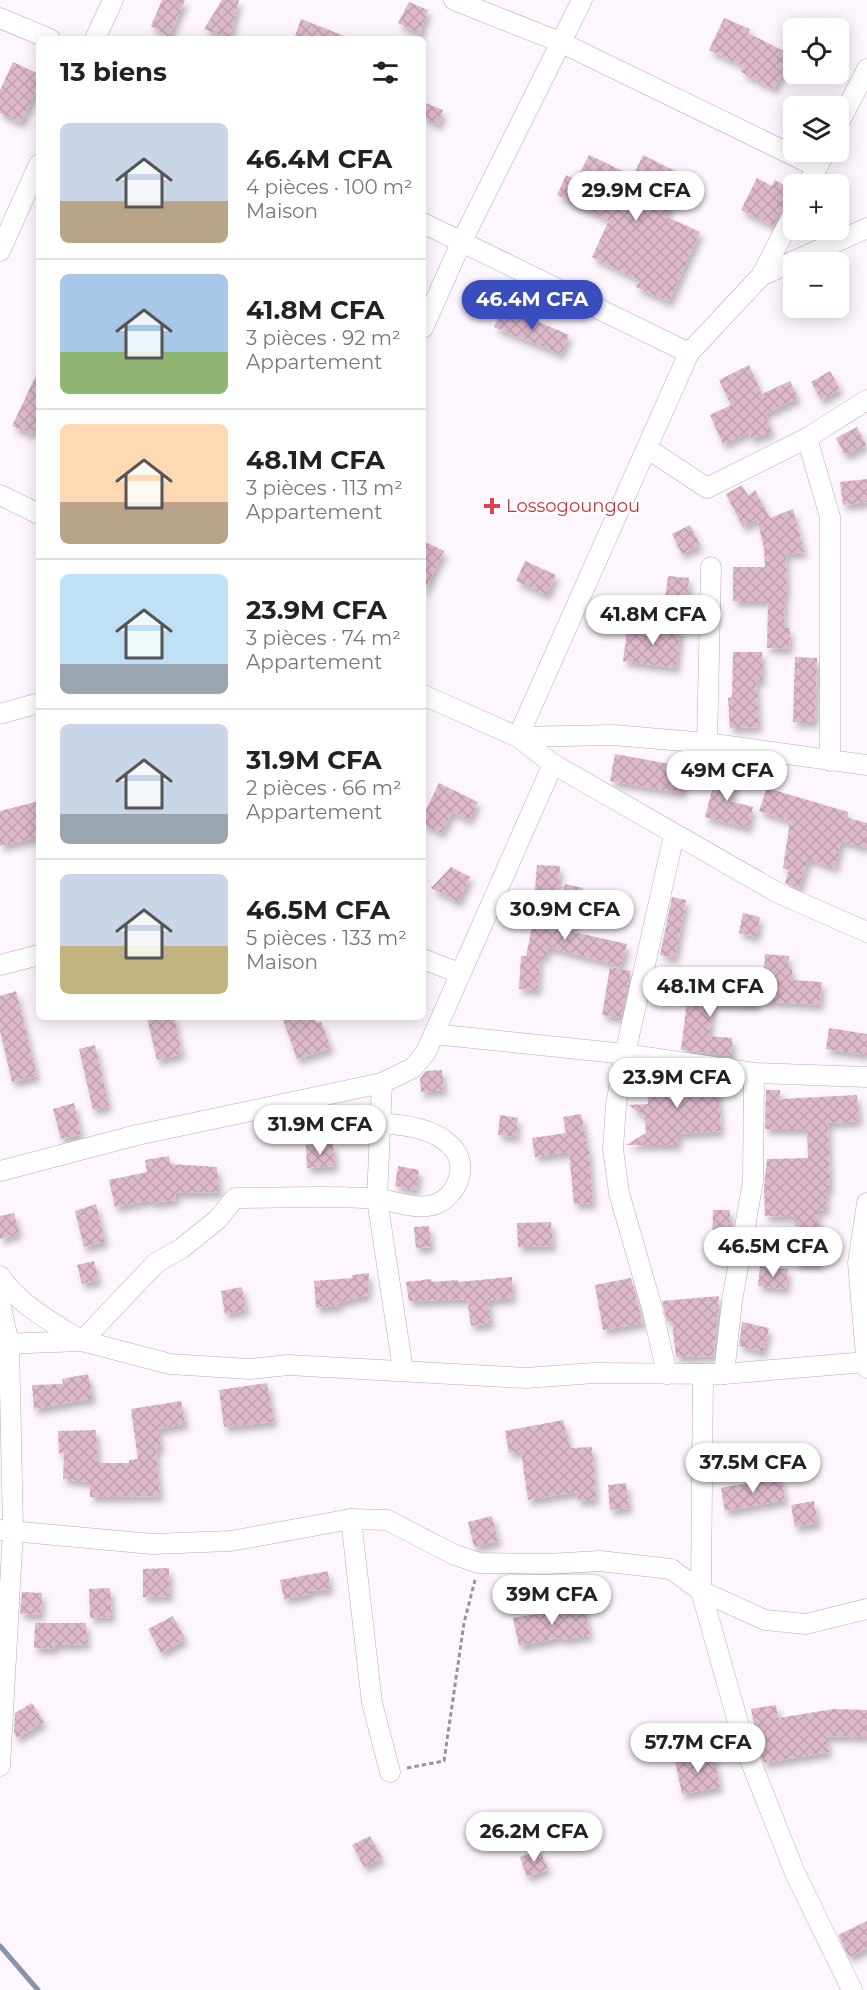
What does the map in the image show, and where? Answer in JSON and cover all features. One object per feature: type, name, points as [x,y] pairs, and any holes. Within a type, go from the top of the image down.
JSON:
[{"type":"street","points":[[96,36],[113,0]]},
{"type":"street","points":[[454,0],[560,42],[783,142]]},
{"type":"street","points":[[426,321],[461,243],[582,0]]},
{"type":"street","points":[[0,18],[43,36]]},
{"type":"street","points":[[849,104],[867,69]]},
{"type":"street","points":[[0,250],[36,171]]},
{"type":"street","points":[[426,225],[689,352]]},
{"type":"street","points":[[761,276],[867,228]]},
{"type":"street","points":[[518,737],[648,449],[689,352],[761,276],[783,234]]},
{"type":"street","points":[[648,449],[707,488],[807,438],[867,400]]},
{"type":"street","points":[[807,438],[830,517],[830,761]]},
{"type":"street","points":[[0,495],[36,513]]},
{"type":"street","points":[[707,743],[711,567]]},
{"type":"street","points":[[426,696],[518,737],[553,764],[778,893],[867,930]]},
{"type":"street","points":[[0,714],[36,704]]},
{"type":"street","points":[[518,737],[613,735],[707,743],[867,765]]},
{"type":"street","points":[[0,1171],[137,1135],[382,1083],[406,1072],[421,1061],[553,764]]},
{"type":"street","points":[[667,1374],[652,1308],[619,1192],[613,1149],[616,1105],[625,1054],[674,835]]},
{"type":"street","points":[[0,965],[36,956]]},
{"type":"street","points":[[426,960],[459,973]]},
{"type":"street","points":[[434,1034],[625,1054],[754,1072],[867,1077]]},
{"type":"street","points":[[724,1374],[732,1301],[753,1181],[754,1072]]},
{"type":"street","points":[[382,1083],[377,1199],[403,1370]]},
{"type":"street","points":[[5,1344],[82,1341],[156,1263],[182,1248],[218,1219],[235,1198],[377,1199],[421,1206],[436,1204],[446,1198],[456,1185],[461,1165],[457,1152],[436,1135],[407,1125],[380,1123]]},
{"type":"street","points":[[0,1276],[9,1289],[46,1319],[82,1341],[170,1364],[250,1369],[288,1365],[526,1378],[594,1373],[724,1374],[866,1365],[862,1262],[867,1203]]},
{"type":"street","points":[[0,1303],[5,1344],[6,1531],[0,1766]]},
{"type":"street","points":[[703,1374],[701,1591],[746,1747],[795,1873],[852,1990]]},
{"type":"street","points":[[6,1531],[152,1544],[231,1541],[351,1519],[387,1520],[455,1555],[479,1563],[548,1564],[600,1561],[671,1569],[701,1591],[765,1620],[806,1624],[867,1609]]},
{"type":"street","points":[[351,1519],[372,1703],[390,1772]]},
{"type":"path","points":[[390,1772],[444,1761],[464,1623],[479,1563]]},
{"type":"building","points":[[162,0],[185,0],[169,36],[151,26]]},
{"type":"building","points":[[222,0],[239,0],[230,36],[222,36],[204,29]]},
{"type":"building","points":[[409,2],[428,10],[420,34],[398,23]]},
{"type":"building","points":[[724,18],[750,29],[748,33],[783,50],[783,72],[774,89],[741,72],[744,66],[709,50]]},
{"type":"building","points":[[301,19],[344,36],[295,36]]},
{"type":"building","points":[[13,62],[36,73],[36,91],[21,123],[0,113],[0,90]]},
{"type":"building","points":[[426,103],[443,110],[439,125],[426,118]]},
{"type":"building","points":[[589,155],[633,176],[643,155],[675,171],[675,176],[679,179],[675,186],[680,188],[665,216],[700,232],[669,302],[636,287],[639,280],[592,257],[609,220],[557,195],[566,175],[576,180]]},
{"type":"building","points":[[757,178],[772,186],[775,180],[783,184],[783,208],[773,226],[741,210]]},
{"type":"building","points":[[504,307],[569,335],[561,354],[494,327]]},
{"type":"building","points":[[749,365],[762,394],[790,381],[798,398],[765,414],[772,432],[751,439],[749,432],[723,444],[710,415],[731,405],[719,380]]},
{"type":"building","points":[[830,371],[840,389],[821,400],[811,382]]},
{"type":"building","points":[[36,375],[36,424],[32,434],[12,426]]},
{"type":"building","points":[[857,427],[866,445],[845,455],[836,438]]},
{"type":"building","points":[[867,479],[867,502],[843,505],[840,482]]},
{"type":"building","points":[[742,485],[748,496],[755,490],[770,518],[793,509],[804,552],[786,554],[787,594],[785,594],[784,628],[790,628],[789,649],[767,648],[768,601],[733,601],[733,567],[765,567],[764,548],[757,519],[743,527],[726,494]]},
{"type":"building","points":[[690,525],[700,545],[682,554],[672,534]]},
{"type":"building","points":[[426,542],[444,551],[426,588]]},
{"type":"building","points":[[525,561],[556,575],[547,595],[516,581]]},
{"type":"building","points":[[668,576],[689,578],[687,601],[665,599]]},
{"type":"building","points":[[628,625],[655,629],[656,625],[681,628],[676,668],[623,661]]},
{"type":"building","points":[[733,652],[762,652],[762,680],[756,680],[759,727],[730,728],[728,698],[732,697]]},
{"type":"building","points":[[795,657],[817,658],[815,722],[793,722]]},
{"type":"building","points":[[615,754],[686,767],[682,793],[610,781]]},
{"type":"building","points":[[718,768],[738,774],[730,801],[753,807],[748,828],[705,817]]},
{"type":"building","points":[[439,783],[478,802],[469,820],[452,812],[441,833],[426,826],[426,810]]},
{"type":"building","points":[[767,788],[848,812],[848,818],[867,823],[867,848],[841,841],[835,868],[808,859],[799,889],[785,883],[789,870],[783,868],[790,821],[759,811]]},
{"type":"building","points":[[36,802],[36,838],[0,846],[0,811]]},
{"type":"building","points":[[537,865],[560,866],[558,891],[535,890]]},
{"type":"building","points":[[451,867],[470,877],[458,902],[431,888]]},
{"type":"building","points":[[565,884],[583,888],[573,932],[627,944],[621,966],[548,947],[547,956],[540,955],[538,990],[519,989],[521,956],[526,956],[533,922],[556,919]]},
{"type":"building","points":[[672,897],[686,900],[675,958],[660,955]]},
{"type":"building","points":[[743,913],[760,917],[756,937],[739,933]]},
{"type":"building","points":[[765,954],[789,956],[788,968],[792,969],[792,980],[822,982],[820,1005],[762,1001]]},
{"type":"building","points":[[610,967],[631,971],[621,1018],[602,1015]]},
{"type":"building","points":[[689,985],[717,988],[717,985],[734,986],[734,991],[758,994],[757,1005],[713,1003],[709,1036],[732,1038],[732,1056],[681,1050]]},
{"type":"building","points":[[16,991],[37,1076],[12,1082],[0,1031],[0,996]]},
{"type":"building","points":[[148,1020],[175,1020],[182,1054],[157,1060]]},
{"type":"building","points":[[283,1020],[321,1022],[331,1048],[297,1059]]},
{"type":"building","points":[[829,1028],[867,1034],[867,1055],[826,1049]]},
{"type":"building","points":[[95,1045],[109,1106],[93,1110],[79,1049]]},
{"type":"building","points":[[442,1070],[444,1090],[421,1092],[420,1078],[426,1071]]},
{"type":"building","points":[[649,1070],[699,1077],[700,1088],[718,1086],[721,1131],[678,1134],[678,1145],[626,1145],[646,1133],[645,1117],[628,1105],[648,1104]]},
{"type":"building","points":[[766,1090],[780,1090],[780,1099],[857,1095],[859,1121],[828,1123],[830,1188],[827,1188],[826,1211],[818,1209],[819,1264],[796,1263],[798,1226],[795,1226],[795,1217],[765,1216],[764,1187],[767,1159],[808,1158],[807,1129],[765,1129]]},
{"type":"building","points":[[74,1103],[81,1134],[61,1139],[53,1109]]},
{"type":"building","points":[[581,1114],[589,1153],[593,1203],[574,1204],[569,1152],[535,1157],[532,1138],[566,1133],[563,1117]]},
{"type":"building","points":[[500,1115],[518,1118],[516,1137],[498,1135]]},
{"type":"building","points":[[333,1143],[335,1166],[307,1168],[306,1145]]},
{"type":"building","points":[[169,1156],[170,1164],[217,1167],[219,1192],[175,1193],[176,1200],[152,1203],[151,1200],[115,1207],[109,1180],[147,1172],[145,1160]]},
{"type":"building","points":[[398,1166],[419,1170],[416,1190],[395,1186]]},
{"type":"building","points":[[96,1204],[105,1242],[84,1247],[75,1211]]},
{"type":"building","points":[[713,1210],[730,1210],[729,1250],[712,1249]]},
{"type":"building","points":[[14,1213],[19,1233],[0,1239],[0,1216]]},
{"type":"building","points":[[551,1222],[553,1246],[518,1247],[517,1223]]},
{"type":"building","points":[[429,1226],[431,1247],[416,1248],[414,1227]]},
{"type":"building","points":[[94,1261],[99,1280],[82,1284],[77,1265]]},
{"type":"building","points":[[760,1266],[788,1269],[786,1289],[758,1286]]},
{"type":"building","points":[[369,1273],[368,1295],[339,1302],[340,1306],[316,1308],[314,1281],[353,1278],[352,1275]]},
{"type":"building","points":[[512,1277],[513,1298],[488,1300],[491,1323],[471,1326],[467,1299],[409,1301],[406,1282],[431,1279],[432,1282],[458,1280],[458,1282]]},
{"type":"building","points":[[631,1278],[643,1323],[603,1330],[595,1285]]},
{"type":"building","points":[[242,1287],[246,1310],[225,1314],[221,1291]]},
{"type":"building","points":[[719,1296],[714,1356],[676,1357],[672,1321],[667,1322],[662,1301]]},
{"type":"building","points":[[742,1322],[769,1328],[763,1352],[739,1346]]},
{"type":"building","points":[[88,1374],[93,1398],[34,1409],[32,1385],[63,1384],[62,1379]]},
{"type":"building","points":[[267,1383],[274,1422],[224,1427],[219,1390]]},
{"type":"building","points":[[181,1401],[185,1424],[158,1429],[161,1449],[156,1450],[160,1496],[90,1497],[90,1482],[63,1479],[64,1452],[59,1453],[58,1431],[96,1430],[98,1463],[129,1463],[129,1460],[138,1459],[131,1409]]},
{"type":"building","points":[[563,1420],[570,1448],[592,1447],[596,1499],[578,1501],[577,1492],[528,1500],[521,1451],[509,1453],[505,1431]]},
{"type":"building","points":[[781,1477],[785,1500],[725,1511],[721,1488]]},
{"type":"building","points":[[626,1483],[629,1508],[610,1510],[608,1485]]},
{"type":"building","points":[[814,1501],[818,1523],[795,1527],[791,1505]]},
{"type":"building","points":[[492,1516],[498,1541],[474,1547],[468,1522]]},
{"type":"building","points":[[169,1568],[170,1596],[143,1597],[143,1569]]},
{"type":"building","points":[[328,1571],[330,1589],[310,1591],[310,1594],[284,1599],[280,1580]]},
{"type":"building","points":[[110,1588],[112,1617],[90,1618],[89,1589]]},
{"type":"building","points":[[22,1592],[42,1593],[41,1615],[20,1614]]},
{"type":"building","points":[[584,1606],[590,1635],[562,1640],[562,1637],[519,1646],[513,1618]]},
{"type":"building","points":[[173,1616],[185,1639],[161,1653],[148,1629]]},
{"type":"building","points":[[35,1623],[86,1623],[87,1644],[55,1645],[54,1649],[34,1648]]},
{"type":"building","points":[[32,1703],[44,1722],[17,1738],[14,1732],[15,1713]]},
{"type":"building","points":[[776,1705],[778,1718],[834,1709],[867,1710],[867,1737],[826,1736],[829,1752],[764,1763],[758,1746],[751,1709]]},
{"type":"building","points":[[713,1753],[720,1787],[682,1794],[675,1761]]},
{"type":"building","points":[[370,1836],[382,1858],[364,1867],[352,1845]]},
{"type":"building","points":[[540,1850],[548,1869],[527,1877],[520,1857]]},
{"type":"building","points":[[867,1921],[867,1948],[849,1957],[838,1935]]},
{"type":"waterway","points":[[0,1946],[38,1990]]},
{"type":"place","name":"Lossogoungou","points":[[492,506]]}]
